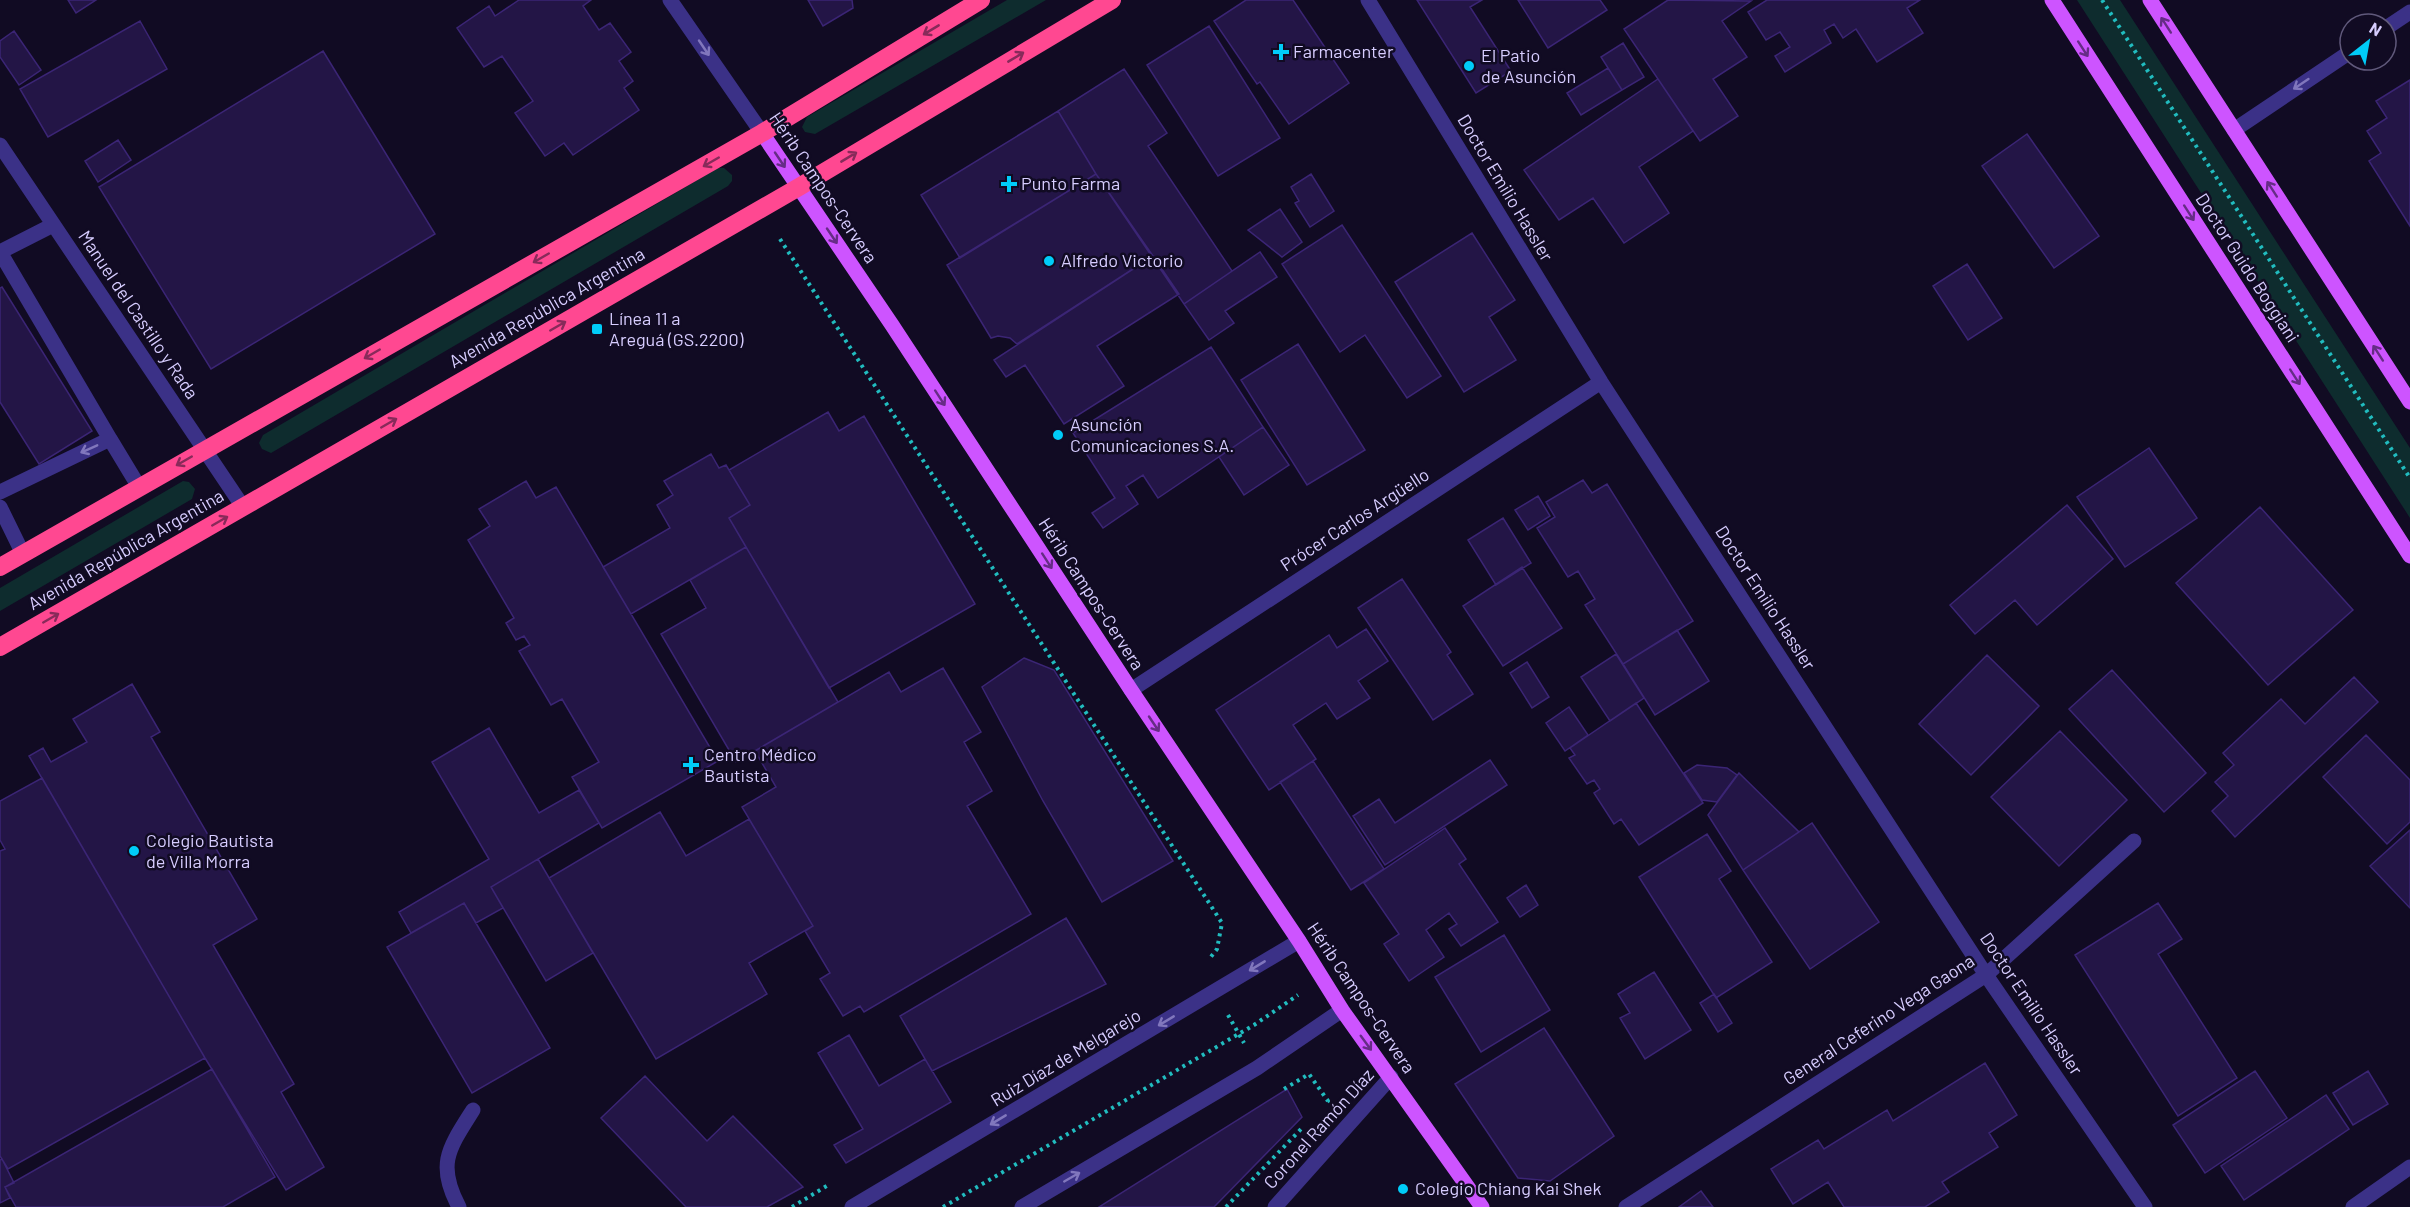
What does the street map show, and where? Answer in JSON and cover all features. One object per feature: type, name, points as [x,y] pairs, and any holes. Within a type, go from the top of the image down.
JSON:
[{"type":"highway","points":[[0,567],[762,133],[981,0]]},
{"type":"highway","name":"Avenida República Argentina","points":[[0,647],[799,187],[1112,0]]},
{"type":"main road","name":"Doctor Guido Boggiani","points":[[2052,0],[2410,556]]},
{"type":"main road","points":[[2150,0],[2410,402]]},
{"type":"main road","name":"Hérib Campos-Cervera","points":[[762,133],[905,345],[1299,941],[1342,1010],[1482,1207]]},
{"type":"street","name":"Hérib Campos-Cervera","points":[[670,0],[762,133]]},
{"type":"street","name":"Doctor Emilio Hassler","points":[[1368,0],[1601,382],[1986,975],[2145,1207]]},
{"type":"street","points":[[2234,130],[2338,60]]},
{"type":"street","name":"Manuel del Castillo y Rada","points":[[0,145],[243,507]]},
{"type":"street","points":[[53,225],[0,252],[139,487]]},
{"type":"street","name":"Prócer Carlos Argüello","points":[[1131,690],[1601,382]]},
{"type":"street","points":[[0,492],[110,439]]},
{"type":"street","points":[[0,507],[23,554]]},
{"type":"street","name":"General Ceferino Vega Gaona","points":[[1626,1207],[1986,975],[2134,841]]},
{"type":"street","name":"Ruiz Díaz de Melgarejo","points":[[852,1207],[1299,941]]},
{"type":"street","points":[[1022,1207],[1257,1068],[1342,1010]]},
{"type":"street","name":"Coronel Ramón Díaz","points":[[1275,1207],[1391,1077]]},
{"type":"street","points":[[459,1207],[448,1187],[445,1168],[454,1141],[473,1110]]},
{"type":"street","points":[[2353,1207],[2410,1167]]},
{"type":"path","points":[[2102,0],[2410,478]]},
{"type":"path","points":[[780,239],[1222,923],[1221,938]]},
{"type":"path","points":[[944,1207],[1238,1034],[1323,979]]},
{"type":"path","points":[[1226,1012],[1248,1050]]},
{"type":"path","name":"Coronel Ramón Díaz","points":[[1309,1074],[1328,1101],[1320,1109]]},
{"type":"path","name":"Coronel Ramón Díaz","points":[[1226,1207],[1305,1125]]},
{"type":"green space","points":[[1007,0],[1046,0],[815,134],[805,132],[802,127],[807,117]]},
{"type":"green space","points":[[2077,0],[2120,0],[2410,448],[2410,518]]},
{"type":"green space","points":[[718,168],[724,168],[732,175],[732,181],[728,186],[271,453],[262,449],[259,443],[263,435]]},
{"type":"green space","points":[[183,481],[189,482],[195,489],[192,499],[0,611],[0,588]]},
{"type":"building","points":[[68,0],[96,0],[76,13]]},
{"type":"building","points":[[519,0],[591,0],[583,6],[599,30],[610,23],[631,52],[619,61],[633,81],[624,88],[639,110],[573,155],[564,143],[545,156],[515,113],[533,101],[502,56],[484,67],[457,28],[489,6],[495,16]]},
{"type":"building","points":[[808,0],[852,0],[853,8],[823,26]]},
{"type":"building","name":"Farmacenter","points":[[1246,0],[1293,0],[1349,83],[1289,124],[1260,82],[1257,84],[1214,21]]},
{"type":"building","points":[[1417,0],[1482,0],[1470,7],[1511,71],[1476,93]]},
{"type":"building","points":[[1518,0],[1600,0],[1607,10],[1548,48]]},
{"type":"building","points":[[1668,0],[1751,1],[1722,21],[1747,57],[1713,79],[1738,116],[1700,141],[1624,29]]},
{"type":"building","points":[[1767,0],[1920,0],[1907,8],[1923,33],[1877,62],[1856,29],[1843,38],[1834,24],[1824,30],[1831,43],[1785,72],[1775,56],[1790,47],[1780,32],[1766,40],[1748,12]]},
{"type":"building","points":[[140,21],[167,69],[48,137],[20,89]]},
{"type":"building","points":[[1209,26],[1280,138],[1218,176],[1147,65]]},
{"type":"building","points":[[14,31],[41,70],[19,85],[0,57],[0,41]]},
{"type":"building","points":[[1623,43],[1644,77],[1622,90],[1601,57]]},
{"type":"building","points":[[323,51],[435,234],[211,369],[99,187]]},
{"type":"building","points":[[1608,68],[1622,90],[1581,115],[1567,93]]},
{"type":"building","points":[[1124,69],[1167,133],[1148,146],[1232,271],[1184,304],[1096,174],[1058,111]]},
{"type":"building","points":[[1658,79],[1693,131],[1639,167],[1669,213],[1624,243],[1593,198],[1559,220],[1524,170]]},
{"type":"building","points":[[2410,80],[2410,226],[2369,161],[2381,153],[2367,131],[2387,118],[2376,101]]},
{"type":"building","points":[[1058,111],[1096,174],[960,258],[921,195]]},
{"type":"building","points":[[2027,134],[2099,236],[2054,268],[1982,166]]},
{"type":"building","points":[[118,140],[131,160],[98,182],[85,161]]},
{"type":"building","name":"Alfredo Victorio","points":[[1096,174],[1153,256],[1017,344],[1010,338],[998,336],[991,338],[947,265]]},
{"type":"building","points":[[1311,174],[1334,211],[1310,227],[1295,203],[1299,201],[1291,187]]},
{"type":"building","points":[[1280,209],[1302,242],[1282,257],[1248,230]]},
{"type":"building","points":[[1342,225],[1441,376],[1407,398],[1365,335],[1340,352],[1282,264]]},
{"type":"building","points":[[1472,233],[1515,300],[1489,317],[1516,360],[1464,392],[1395,282]]},
{"type":"building","points":[[1260,252],[1277,277],[1225,311],[1234,323],[1209,340],[1184,304]]},
{"type":"building","points":[[1153,256],[1179,294],[1097,346],[1124,386],[1064,424],[1025,365],[1006,377],[994,360]]},
{"type":"building","points":[[1967,264],[2002,318],[1968,340],[1933,286]]},
{"type":"building","points":[[2,287],[92,431],[39,464],[0,402],[0,288]]},
{"type":"building","points":[[1298,344],[1365,450],[1307,485],[1241,380]]},
{"type":"building","points":[[1211,347],[1263,427],[1158,498],[1143,475],[1126,486],[1138,504],[1103,528],[1092,513],[1115,498],[1073,433]]},
{"type":"building","points":[[828,412],[839,431],[864,416],[975,604],[829,688],[729,518],[750,505],[729,470]]},
{"type":"building","points":[[1263,427],[1289,465],[1244,495],[1219,457]]},
{"type":"building","points":[[2149,448],[2197,518],[2125,567],[2077,497]]},
{"type":"building","points":[[711,454],[719,468],[726,465],[750,505],[729,518],[746,547],[631,614],[603,567],[670,528],[657,505],[673,495],[664,481]]},
{"type":"building","points":[[1583,480],[1592,493],[1607,484],[1693,621],[1623,664],[1585,605],[1595,599],[1578,571],[1568,577],[1537,528],[1555,517],[1546,502]]},
{"type":"building","points":[[526,481],[536,498],[556,487],[718,761],[602,828],[572,777],[599,762],[562,699],[551,705],[519,651],[530,645],[524,636],[516,640],[506,623],[514,618],[468,540],[490,526],[479,509]]},
{"type":"building","points":[[1538,496],[1550,516],[1528,530],[1515,510]]},
{"type":"building","points":[[2067,505],[2113,559],[2037,625],[2015,600],[1975,634],[1950,605]]},
{"type":"building","points":[[2260,507],[2353,610],[2268,685],[2176,583]]},
{"type":"building","points":[[1503,518],[1531,563],[1496,585],[1468,540]]},
{"type":"building","points":[[746,547],[838,702],[736,762],[661,634],[706,608],[690,580]]},
{"type":"building","points":[[1522,567],[1562,628],[1503,666],[1463,606]]},
{"type":"building","points":[[1402,579],[1451,652],[1447,655],[1473,694],[1433,720],[1358,608]]},
{"type":"building","points":[[1366,629],[1388,661],[1358,681],[1370,698],[1337,719],[1326,703],[1293,725],[1316,759],[1269,790],[1216,710],[1329,635],[1337,648]]},
{"type":"building","points":[[1677,630],[1709,681],[1655,715],[1623,664]]},
{"type":"building","points":[[1616,654],[1644,698],[1610,721],[1581,677]]},
{"type":"building","points":[[1987,655],[2039,706],[1971,775],[1919,724]]},
{"type":"building","points":[[1024,658],[1054,670],[1173,861],[1102,902],[1043,801],[982,687]]},
{"type":"building","points":[[1527,662],[1549,697],[1532,708],[1510,673]]},
{"type":"building","points":[[943,668],[981,732],[964,742],[992,791],[967,806],[1031,914],[864,1012],[860,1006],[843,1016],[820,979],[830,973],[805,931],[813,926],[742,807],[776,787],[755,751],[889,672],[901,692]]},
{"type":"building","points":[[2112,670],[2206,773],[2164,812],[2069,709]]},
{"type":"building","points":[[2354,677],[2378,702],[2235,837],[2212,811],[2228,796],[2215,782],[2234,765],[2223,753],[2281,699],[2305,724]]},
{"type":"building","points":[[132,684],[160,732],[151,737],[257,919],[213,945],[294,1084],[281,1092],[324,1167],[286,1190],[205,1058],[29,756],[43,748],[51,762],[87,742],[73,719]]},
{"type":"building","points":[[1636,703],[1703,803],[1639,845],[1621,819],[1614,824],[1594,793],[1600,789],[1594,780],[1587,784],[1569,758],[1575,755],[1570,748]]},
{"type":"building","points":[[1569,707],[1588,735],[1565,751],[1546,723]]},
{"type":"building","points":[[489,728],[539,813],[579,790],[599,823],[491,887],[503,908],[476,923],[464,903],[411,933],[399,912],[489,859],[432,762]]},
{"type":"building","points":[[2060,731],[2127,800],[2059,866],[1991,797]]},
{"type":"building","points":[[2366,735],[2410,780],[2410,822],[2387,844],[2323,777]]},
{"type":"building","points":[[1490,760],[1507,785],[1385,865],[1353,816],[1379,799],[1395,823]]},
{"type":"building","points":[[1313,761],[1384,869],[1351,890],[1280,782]]},
{"type":"building","points":[[1697,765],[1727,768],[1737,775],[1717,802],[1702,800],[1684,773]]},
{"type":"building","points":[[1739,773],[1799,832],[1743,870],[1708,815]]},
{"type":"building","points":[[42,778],[205,1058],[8,1169],[0,1156],[0,851],[5,849],[0,840],[0,801]]},
{"type":"building","points":[[660,812],[686,856],[749,819],[813,926],[749,963],[767,994],[656,1059],[549,878]]},
{"type":"building","points":[[1812,823],[1879,922],[1810,969],[1743,870]]},
{"type":"building","points":[[1445,828],[1466,859],[1459,864],[1498,922],[1461,946],[1449,929],[1457,924],[1449,913],[1426,930],[1444,957],[1409,981],[1384,944],[1399,934],[1364,883]]},
{"type":"building","points":[[2410,830],[2410,908],[2370,866]]},
{"type":"building","points":[[1707,834],[1731,871],[1719,879],[1772,962],[1716,998],[1639,877]]},
{"type":"building","points":[[538,859],[593,953],[546,981],[491,887]]},
{"type":"building","points":[[1526,885],[1538,905],[1520,917],[1507,898]]},
{"type":"building","points":[[464,903],[550,1048],[472,1093],[387,947]]},
{"type":"building","points":[[2158,903],[2182,939],[2158,954],[2237,1078],[2178,1116],[2075,955]]},
{"type":"building","points":[[1066,918],[1106,984],[932,1071],[900,1016]]},
{"type":"building","points":[[1504,935],[1550,1010],[1481,1052],[1435,977]]},
{"type":"building","points":[[1654,972],[1691,1030],[1645,1059],[1620,1018],[1630,1013],[1618,994]]},
{"type":"building","points":[[1714,994],[1732,1023],[1718,1032],[1700,1003]]},
{"type":"building","points":[[1544,1028],[1614,1136],[1550,1181],[1518,1178],[1455,1084]]},
{"type":"building","points":[[849,1035],[879,1086],[925,1059],[951,1102],[846,1163],[834,1145],[863,1129],[818,1053]]},
{"type":"building","points":[[1985,1063],[2017,1115],[1989,1133],[1998,1147],[1942,1182],[1949,1192],[1925,1207],[1844,1207],[1828,1182],[1793,1204],[1771,1169],[1818,1140],[1824,1149],[1887,1110],[1893,1121]]},
{"type":"building","points":[[212,1069],[275,1177],[223,1207],[16,1207],[5,1187]]},
{"type":"building","points":[[2255,1071],[2287,1118],[2205,1173],[2173,1125]]},
{"type":"building","points":[[2368,1071],[2388,1104],[2353,1125],[2333,1093]]},
{"type":"building","points":[[645,1076],[707,1141],[733,1116],[803,1187],[767,1207],[686,1207],[601,1118]]},
{"type":"building","points":[[1287,1089],[1302,1117],[1214,1207],[1099,1207]]},
{"type":"building","points":[[2326,1095],[2349,1129],[2244,1200],[2221,1166]]},
{"type":"building","points":[[2,1159],[14,1183],[5,1187],[10,1198],[0,1203],[0,1160]]},
{"type":"building","points":[[1701,1191],[1713,1207],[1679,1207]]},
{"type":"place","name":"Farmacenter","points":[[1281,52]]},
{"type":"place","name":"El Patio de Asunción","points":[[1469,66]]},
{"type":"place","name":"Punto Farma","points":[[1009,184]]},
{"type":"place","name":"Alfredo Victorio","points":[[1049,261]]},
{"type":"place","name":"Línea 11 a Areguá (GS.2200)","points":[[597,329]]},
{"type":"place","name":"Asunción Comunicaciones S.A.","points":[[1058,435]]},
{"type":"place","name":"Centro Médico Bautista","points":[[691,765]]},
{"type":"place","name":"Colegio Bautista de Villa Morra","points":[[134,851]]},
{"type":"place","name":"Colegio Chiang Kai Shek","points":[[1403,1189]]}]
